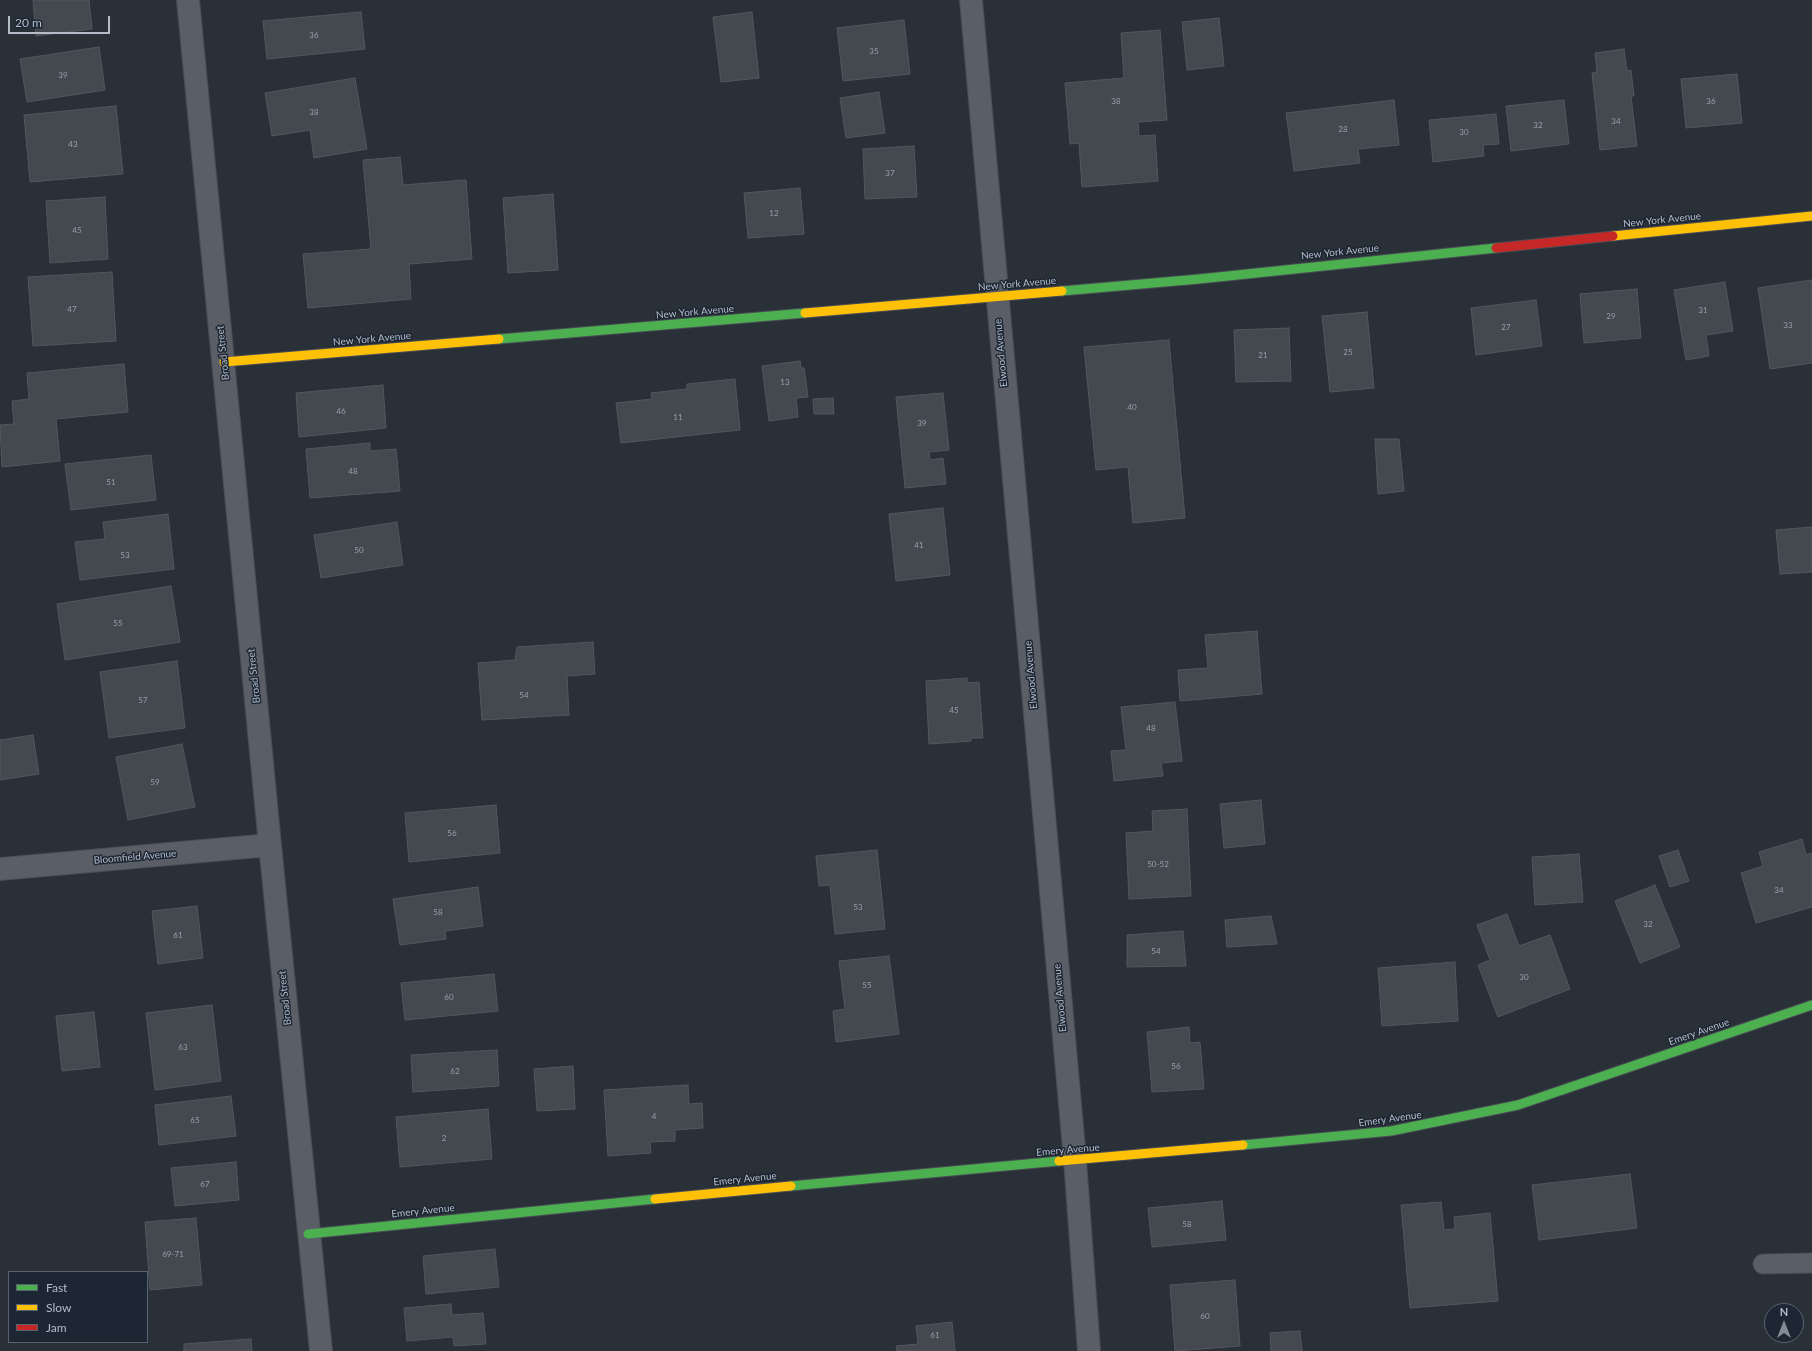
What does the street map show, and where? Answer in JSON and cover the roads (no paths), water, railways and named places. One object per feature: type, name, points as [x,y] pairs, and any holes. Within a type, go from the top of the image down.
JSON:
[{"type":"street","name":"Broad Street","points":[[188,0],[308,1234],[321,1351]]},
{"type":"street","name":"Elwood Avenue","points":[[971,0],[996,297],[1075,1160],[1089,1351]]},
{"type":"street","name":"New York Avenue","points":[[224,362],[996,297],[1812,216]]},
{"type":"street","name":"Bloomfield Avenue","points":[[0,869],[270,845]]},
{"type":"street","name":"Emery Avenue","points":[[308,1234],[1391,1131],[1439,1123],[1518,1105],[1590,1082],[1812,1005]]},
{"type":"lane","points":[[1763,1264],[1812,1263]]}]
